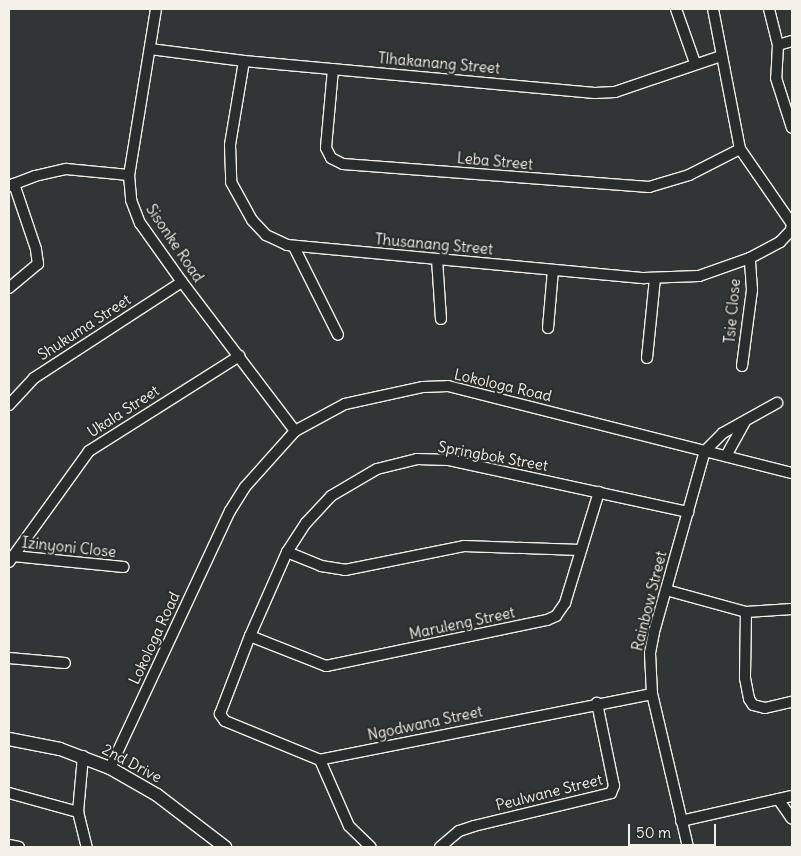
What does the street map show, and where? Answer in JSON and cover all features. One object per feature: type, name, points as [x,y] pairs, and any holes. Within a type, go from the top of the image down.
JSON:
[{"type":"street","name":"Sisonke Road","points":[[156,9],[129,175],[130,200],[140,223],[182,282],[295,431]]},
{"type":"street","points":[[676,9],[694,64]]},
{"type":"street","points":[[712,9],[740,149],[791,216]]},
{"type":"street","points":[[768,9],[778,45],[776,78],[792,128]]},
{"type":"street","points":[[778,45],[792,41]]},
{"type":"street","name":"Tlhakanang Street","points":[[150,49],[244,61],[596,93],[614,92],[721,56]]},
{"type":"street","name":"Thusanang Street","points":[[244,61],[230,145],[231,182],[252,220],[266,234],[294,247],[655,278],[699,276],[750,258],[780,242],[791,230],[791,216]]},
{"type":"street","name":"Leba Street","points":[[333,69],[326,148],[331,158],[344,164],[649,187],[689,175],[740,149]]},
{"type":"street","points":[[9,288],[38,264],[36,249],[12,185],[66,169],[129,175]]},
{"type":"street","points":[[294,247],[338,334]]},
{"type":"street","name":"Tsie Close","points":[[742,366],[752,290],[750,258]]},
{"type":"street","points":[[436,259],[441,319]]},
{"type":"street","points":[[548,328],[553,270]]},
{"type":"street","points":[[647,358],[655,278]]},
{"type":"street","name":"Shukuma Street","points":[[9,405],[34,378],[182,282]]},
{"type":"street","name":"Ukala Street","points":[[11,559],[89,451],[239,356]]},
{"type":"street","name":"Lokologa Road","points":[[110,768],[230,511],[245,487],[295,431],[361,398],[448,386],[792,474]]},
{"type":"street","points":[[705,451],[723,433],[777,403]]},
{"type":"street","points":[[726,456],[744,423]]},
{"type":"street","name":"Rainbow Street","points":[[688,847],[652,694],[650,653],[705,451]]},
{"type":"street","name":"Springbok Street","points":[[320,760],[225,721],[220,708],[287,552],[306,523],[331,496],[359,477],[397,463],[450,460],[688,512]]},
{"type":"street","name":"Maruleng Street","points":[[250,636],[326,666],[547,620],[561,610],[599,492]]},
{"type":"street","points":[[287,552],[321,566],[345,570],[464,546],[580,550]]},
{"type":"street","name":"Izinyoni Close","points":[[11,559],[123,567]]},
{"type":"street","points":[[666,590],[746,612],[792,609]]},
{"type":"street","points":[[746,612],[745,678],[749,699],[753,705],[765,708],[792,702]]},
{"type":"street","points":[[9,658],[65,663]]},
{"type":"street","name":"Ngodwana Street","points":[[320,760],[596,703],[652,694]]},
{"type":"street","name":"Peulwane Street","points":[[440,847],[459,831],[474,826],[611,793],[614,786],[596,703]]},
{"type":"street","name":"2nd Drive","points":[[9,739],[83,756],[110,768],[157,795],[225,847]]},
{"type":"street","points":[[83,756],[78,812],[87,847]]},
{"type":"street","points":[[320,760],[349,826],[371,847]]},
{"type":"street","points":[[9,792],[78,812]]},
{"type":"street","points":[[681,821],[792,796]]},
{"type":"street","points":[[778,800],[792,818]]},
{"type":"street","points":[[9,845],[19,847]]}]
